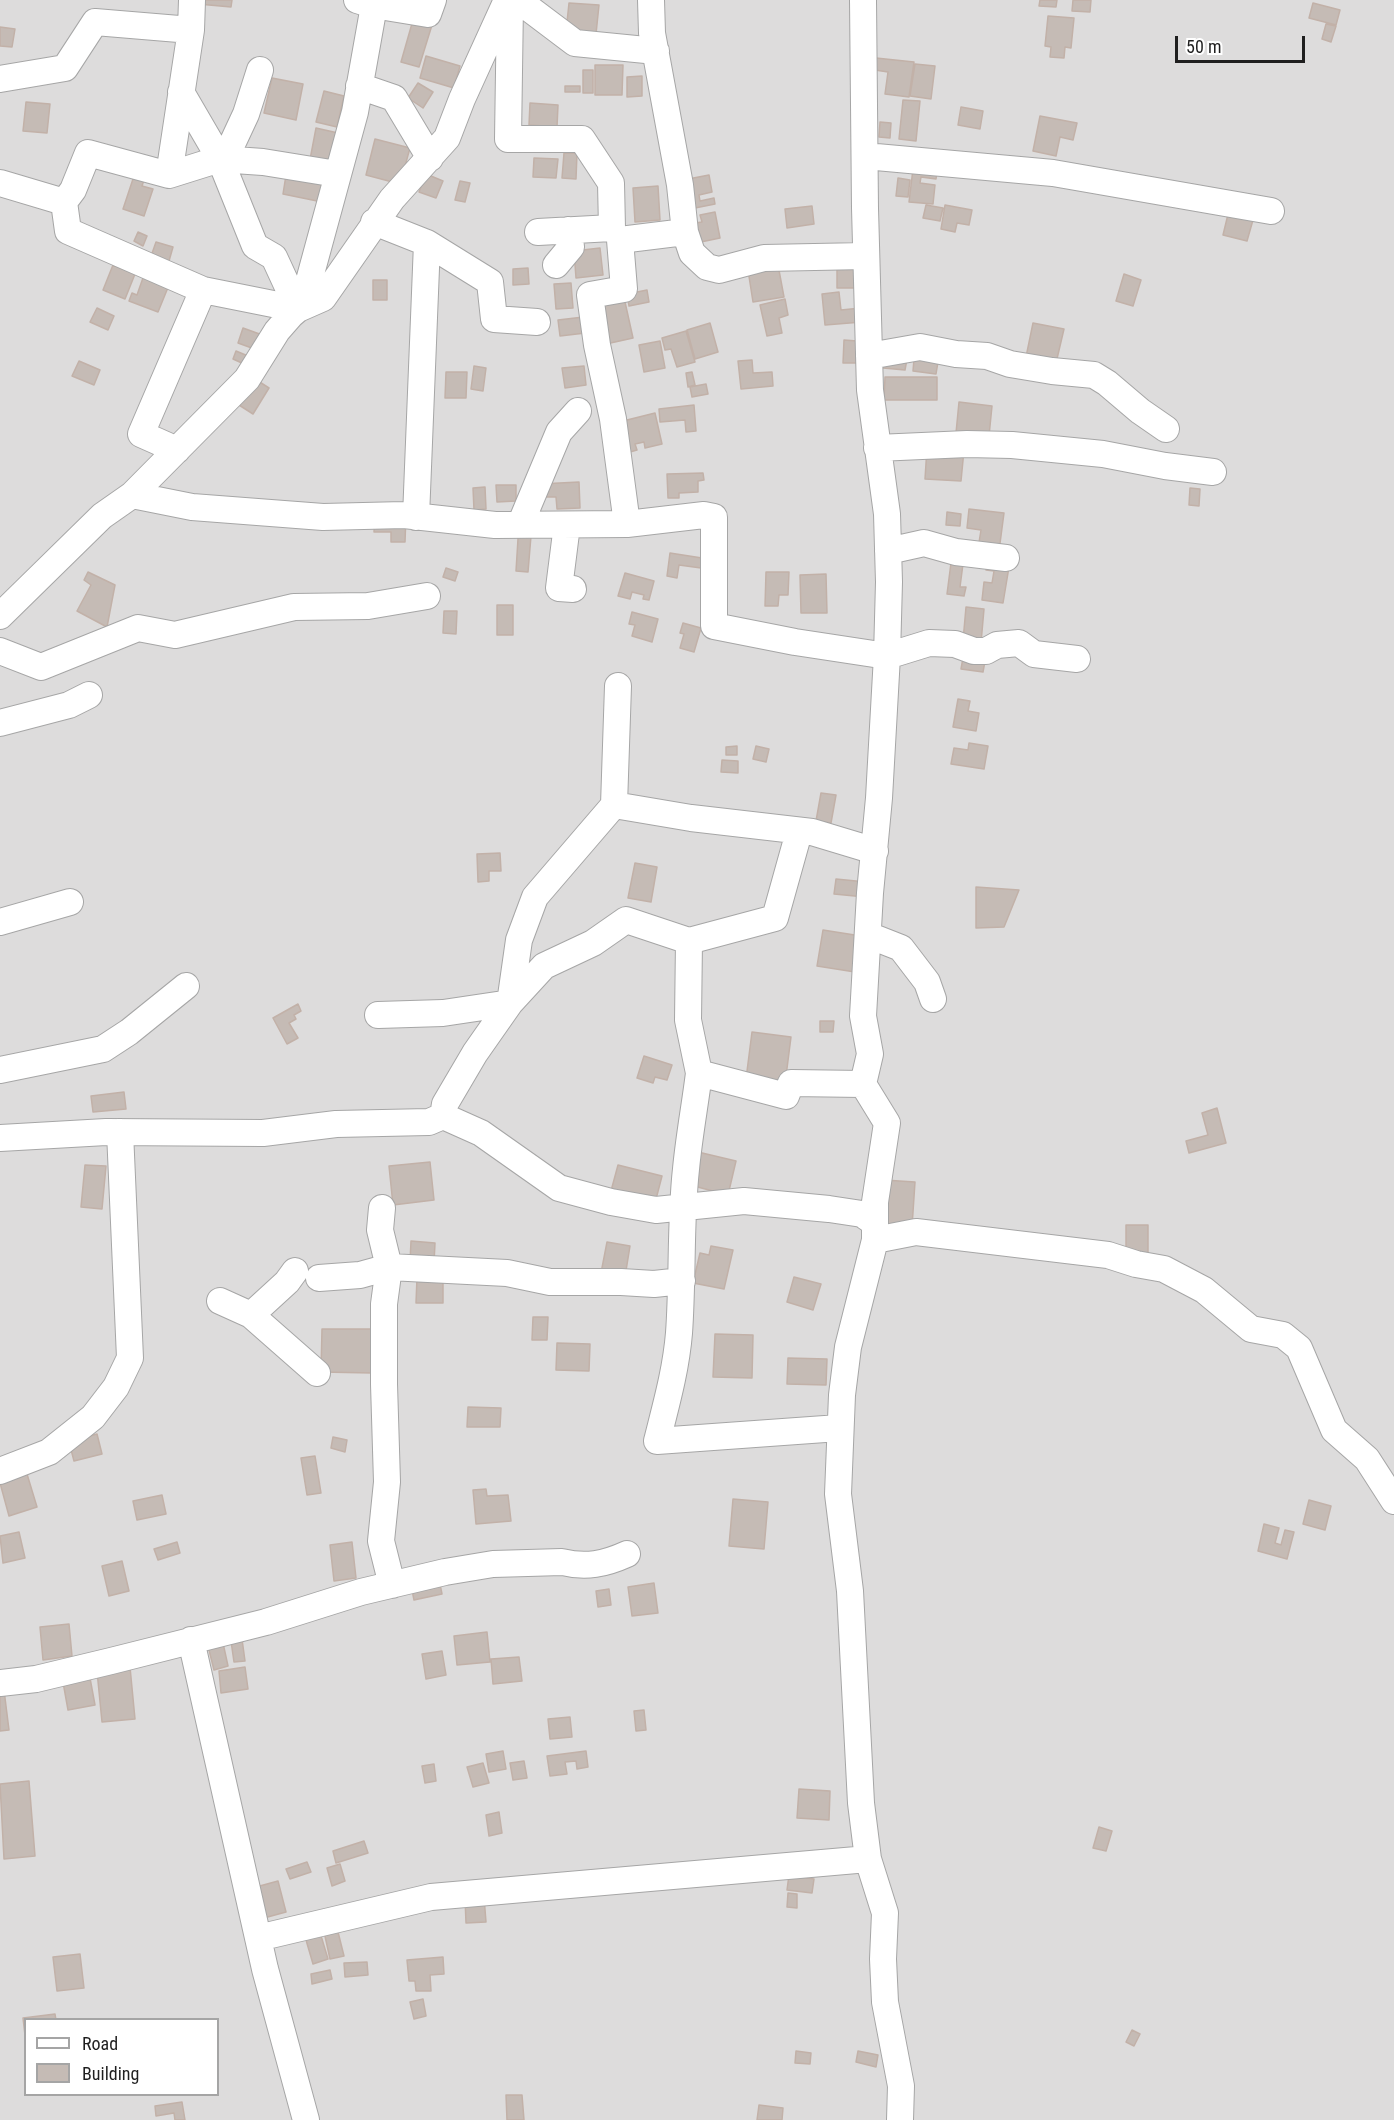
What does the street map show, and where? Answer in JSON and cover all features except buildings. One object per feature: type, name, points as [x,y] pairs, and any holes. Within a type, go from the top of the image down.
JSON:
[{"type":"street","points":[[169,175],[191,30],[192,0]]},
{"type":"street","points":[[0,616],[102,516],[132,495],[247,380],[277,331],[298,309],[309,281],[355,112],[360,86],[368,2],[428,14],[433,0]]},
{"type":"street","points":[[337,174],[263,162],[222,159],[169,175],[88,153],[73,190],[64,202],[68,231],[203,290],[298,309],[323,298],[374,222],[447,138],[462,99],[508,0]]},
{"type":"street","points":[[508,0],[508,139],[582,139],[611,183],[624,289],[590,295],[597,345],[613,419],[627,524]]},
{"type":"street","points":[[518,0],[575,44],[656,51]]},
{"type":"street","points":[[651,0],[652,33],[680,185],[685,232],[692,253],[707,267],[719,270],[764,258],[866,256]]},
{"type":"street","points":[[863,0],[862,55],[870,390],[888,514],[887,656],[863,1016],[870,1054],[863,1084],[887,1123],[875,1202],[875,1232],[848,1347],[839,1428],[838,1494],[850,1591],[861,1803],[868,1858],[885,1913],[883,1959],[885,2002],[901,2086],[900,2120]]},
{"type":"street","points":[[0,79],[65,68],[95,22],[191,30]]},
{"type":"street","points":[[222,159],[246,114],[260,70]]},
{"type":"street","points":[[360,86],[394,98],[430,158]]},
{"type":"street","points":[[182,92],[222,159],[255,246],[274,257],[298,309]]},
{"type":"street","points":[[865,156],[1053,173],[1271,211]]},
{"type":"street","points":[[0,183],[64,202]]},
{"type":"street","points":[[374,222],[427,243],[490,282],[494,319],[537,322]]},
{"type":"street","points":[[556,265],[571,247],[569,230]]},
{"type":"street","points":[[538,232],[569,230],[616,234],[685,232]]},
{"type":"street","points":[[416,517],[427,243]]},
{"type":"street","points":[[177,450],[141,434],[203,290]]},
{"type":"street","points":[[869,356],[920,347],[956,354],[987,356],[1031,368],[1095,375],[1166,429]]},
{"type":"street","points":[[520,525],[559,432],[578,411]]},
{"type":"street","points":[[877,448],[968,444],[1012,445],[1103,454],[1165,466],[1214,472]]},
{"type":"street","points":[[132,495],[192,507],[311,516],[416,517],[495,525],[627,524],[704,515],[714,517],[714,626],[795,642],[887,656],[929,643],[955,644],[974,651],[986,651],[997,645],[1019,643],[1034,654],[1077,659]]},
{"type":"street","points":[[567,525],[559,588],[573,589]]},
{"type":"street","points":[[888,551],[924,543],[956,552],[1006,558]]},
{"type":"street","points":[[0,651],[42,667],[138,627],[175,635],[294,608],[368,606],[427,596]]},
{"type":"street","points":[[510,1003],[519,940],[535,897],[614,806],[618,686]]},
{"type":"street","points":[[0,723],[69,705],[89,695]]},
{"type":"street","points":[[614,806],[812,832],[875,851]]},
{"type":"street","points":[[443,1116],[445,1104],[475,1053],[510,1003],[544,966],[593,943],[626,920],[689,941],[774,918],[799,832]]},
{"type":"street","points":[[0,922],[70,902]]},
{"type":"street","points":[[868,935],[901,948],[927,982],[933,999]]},
{"type":"street","points":[[689,941],[688,1020],[699,1073],[681,1226],[682,1281],[677,1345],[671,1386],[657,1441],[839,1428]]},
{"type":"street","points":[[0,1070],[103,1049],[129,1032],[186,986]]},
{"type":"street","points":[[378,1015],[443,1013],[510,1003]]},
{"type":"street","points":[[699,1073],[786,1096],[791,1083],[863,1084]]},
{"type":"street","points":[[0,1138],[120,1132],[263,1133],[336,1124],[429,1122],[443,1116],[481,1133],[559,1188],[611,1202],[656,1210],[744,1201],[829,1209],[862,1214],[875,1232]]},
{"type":"street","points":[[0,1471],[49,1452],[93,1417],[116,1387],[130,1358],[120,1132]]},
{"type":"street","points":[[382,1208],[380,1230],[389,1267],[384,1304],[387,1482],[381,1541],[392,1585]]},
{"type":"street","points":[[875,1232],[916,1232],[1108,1255],[1136,1264],[1164,1269],[1204,1290],[1251,1329],[1283,1335],[1299,1348],[1334,1430],[1367,1459],[1394,1501]]},
{"type":"street","points":[[251,1315],[287,1282],[307,1275],[360,1275],[389,1267],[507,1273],[550,1282],[654,1284],[682,1281]]},
{"type":"street","points":[[220,1300],[251,1315],[317,1373]]},
{"type":"street","points":[[0,1683],[47,1676],[266,1622],[361,1592],[445,1572],[493,1564],[562,1562],[573,1565],[606,1564],[627,1554]]},
{"type":"street","points":[[191,1640],[265,1970],[306,2120]]},
{"type":"street","points":[[258,1938],[431,1897],[868,1858]]},
{"type":"shaded area","points":[[0,0],[1394,0],[1394,2120],[0,2120]]}]
